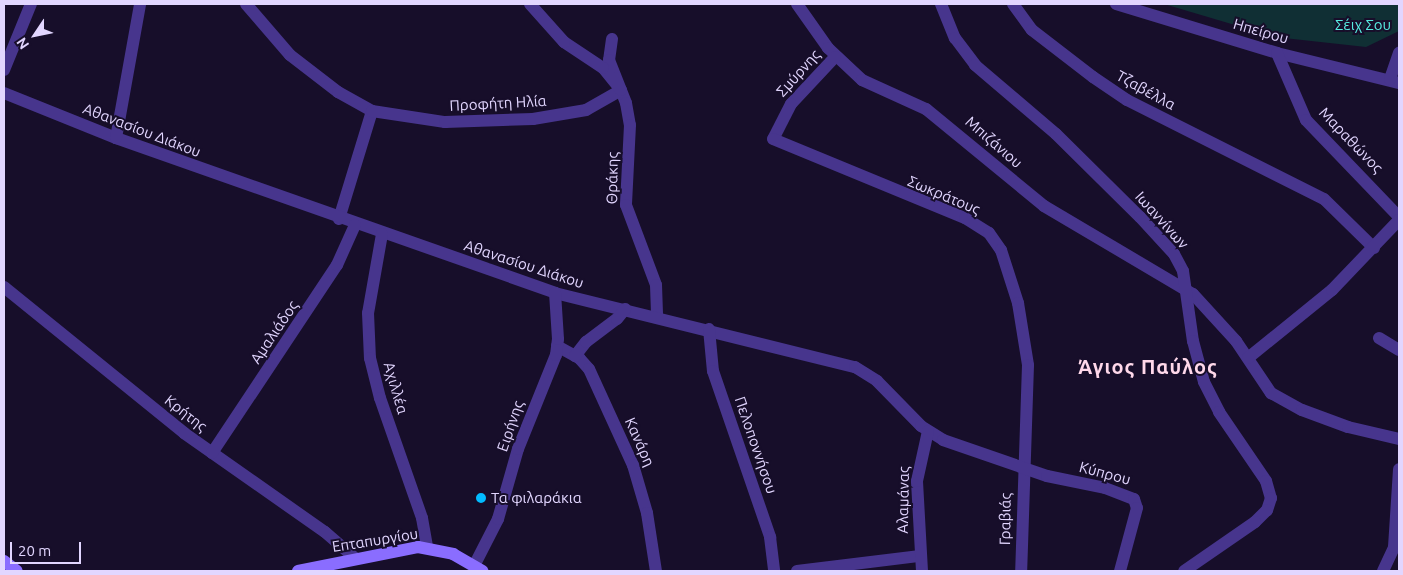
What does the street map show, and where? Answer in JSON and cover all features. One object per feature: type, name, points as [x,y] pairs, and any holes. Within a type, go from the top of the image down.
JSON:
[{"type":"main road","name":"Επταπυργίου","points":[[298,571],[355,558],[427,547],[453,554],[478,568]]},
{"type":"main road","points":[[4,561],[17,571]]},
{"type":"street","points":[[4,70],[31,4]]},
{"type":"street","points":[[116,138],[140,4]]},
{"type":"street","points":[[246,4],[290,55],[338,92],[372,111],[339,219]]},
{"type":"street","points":[[530,4],[564,42],[603,68],[621,90]]},
{"type":"street","name":"Μπιζάνιου","points":[[797,4],[835,56],[869,84],[916,102],[937,116],[1044,206],[1187,289]]},
{"type":"street","name":"Ιωαννίνων","points":[[941,4],[948,24],[966,54],[1056,134],[1140,217],[1174,254],[1183,271],[1187,289]]},
{"type":"street","name":"Τζαβέλλα","points":[[1013,4],[1032,30],[1128,100],[1281,179],[1324,199],[1374,248]]},
{"type":"street","name":"Ηπείρου","points":[[1116,4],[1277,53],[1394,81]]},
{"type":"street","name":"Θράκης","points":[[612,39],[609,60],[621,90],[630,124],[626,205],[656,284],[657,316]]},
{"type":"street","name":"Μαραθώνος","points":[[1277,53],[1306,120],[1399,218]]},
{"type":"street","points":[[1394,81],[1399,53]]},
{"type":"street","name":"Σμύρνης","points":[[773,139],[791,104],[835,56]]},
{"type":"street","name":"Προφήτη Ηλία","points":[[372,111],[445,122],[533,118],[586,110],[621,90]]},
{"type":"street","name":"Αθανασίου Διάκου","points":[[4,93],[116,138],[355,225],[555,293],[836,359],[862,370],[928,431],[950,443],[1022,468]]},
{"type":"street","name":"Σωκράτους","points":[[773,139],[965,218],[989,233],[1001,250],[1018,303],[1028,365],[1022,468]]},
{"type":"street","points":[[1248,358],[1332,290],[1374,248],[1399,218]]},
{"type":"street","name":"Αμαλιάδος","points":[[212,453],[337,265],[355,225]]},
{"type":"street","name":"Αχιλλέα","points":[[382,234],[368,314],[370,358],[380,398],[422,518],[427,547]]},
{"type":"street","name":"Κρήτης","points":[[4,288],[212,453],[325,532],[355,558]]},
{"type":"street","points":[[1187,289],[1213,313],[1248,358],[1267,388],[1289,404],[1348,427],[1399,439]]},
{"type":"street","points":[[1184,571],[1255,522],[1267,510],[1271,498],[1266,481],[1218,412],[1207,389],[1195,348],[1187,289]]},
{"type":"street","name":"Ειρήνης","points":[[478,568],[498,519],[518,449],[558,346],[555,293]]},
{"type":"street","points":[[575,356],[586,342],[617,319],[625,309]]},
{"type":"street","name":"Πελοποννήσου","points":[[709,329],[713,371],[770,537],[774,571]]},
{"type":"street","points":[[1379,338],[1399,350]]},
{"type":"street","name":"Κανάρη","points":[[558,346],[575,356],[594,378],[638,476],[648,513],[656,571]]},
{"type":"street","name":"Αλαμάνας","points":[[922,571],[917,482],[928,431]]},
{"type":"street","name":"Γραβιάς","points":[[1021,571],[1022,468]]},
{"type":"street","name":"Κύπρου","points":[[1022,468],[1105,488],[1134,499],[1137,508],[1120,571]]},
{"type":"street","points":[[1383,571],[1394,547],[1399,469]]},
{"type":"street","points":[[797,571],[920,556]]},
{"type":"green space","name":"Σέιχ Σου","points":[[1164,4],[1399,4],[1399,31],[1366,47],[1275,37]]},
{"type":"place","name":"Τα φιλαράκια","points":[[481,498]]},
{"type":"district","name":"Άγιος Παύλος","points":[[1148,366]]}]
